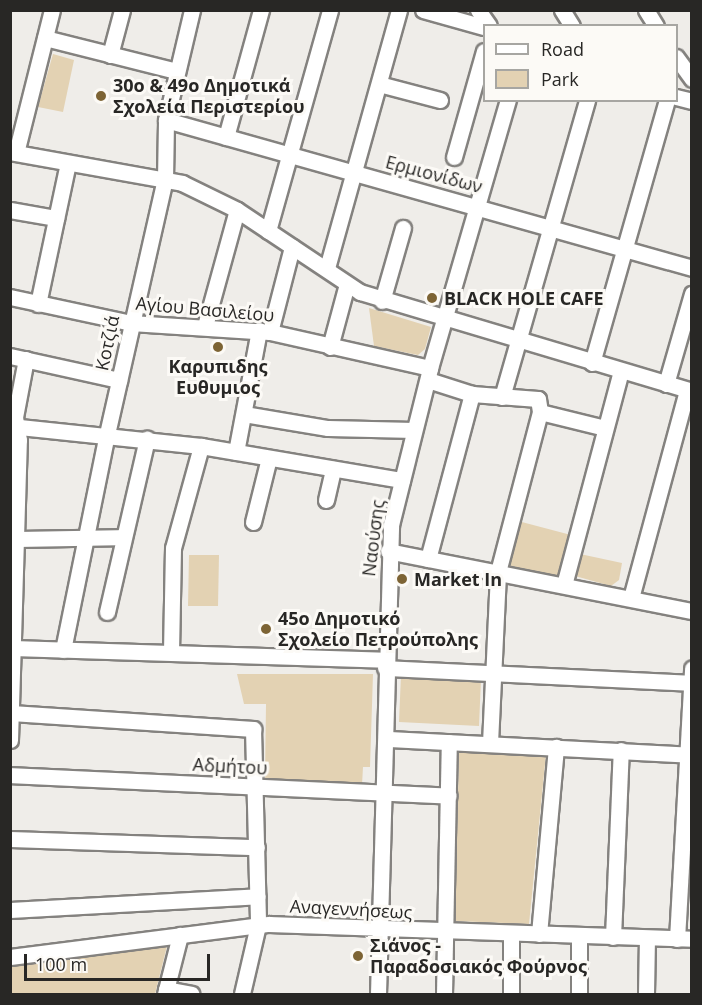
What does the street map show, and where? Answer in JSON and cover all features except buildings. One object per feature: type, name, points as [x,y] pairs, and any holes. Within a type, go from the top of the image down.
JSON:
[{"type":"street","points":[[52,10],[13,153],[165,179],[237,210],[327,268],[347,284],[382,301],[689,391],[631,598]]},
{"type":"street","points":[[110,55],[122,10]]},
{"type":"street","name":"Κοτζιά","points":[[63,650],[131,323],[165,179],[166,120],[192,10]]},
{"type":"street","points":[[226,137],[261,10]]},
{"type":"street","points":[[268,231],[291,156],[330,10]]},
{"type":"street","points":[[327,268],[356,174],[399,10]]},
{"type":"street","points":[[423,10],[483,25]]},
{"type":"street","points":[[478,10],[486,24]]},
{"type":"street","points":[[562,10],[571,24]]},
{"type":"street","points":[[646,10],[655,24]]},
{"type":"street","points":[[45,38],[176,71]]},
{"type":"street","points":[[454,157],[483,55]]},
{"type":"street","points":[[678,60],[692,79]]},
{"type":"street","points":[[379,84],[440,100]]},
{"type":"street","name":"Ναούσης","points":[[378,994],[387,739],[385,664],[388,550],[414,430],[507,102]]},
{"type":"street","points":[[502,397],[586,102]]},
{"type":"street","points":[[592,363],[666,102]]},
{"type":"street","name":"Ερμιονίδων","points":[[166,120],[692,268]]},
{"type":"street","points":[[38,304],[68,163]]},
{"type":"street","points":[[10,210],[56,218]]},
{"type":"street","points":[[205,326],[237,210]]},
{"type":"street","points":[[382,301],[403,228]]},
{"type":"street","points":[[236,452],[264,331],[292,247]]},
{"type":"street","points":[[330,347],[347,284]]},
{"type":"street","points":[[666,384],[692,294]]},
{"type":"street","name":"Αγίου Βασιλείου","points":[[10,297],[131,323],[264,331],[429,374],[472,394],[538,399],[540,412]]},
{"type":"street","points":[[10,356],[119,380]]},
{"type":"street","points":[[10,740],[13,426],[26,359]]},
{"type":"street","points":[[564,585],[621,371]]},
{"type":"street","points":[[428,559],[472,394]]},
{"type":"street","points":[[490,742],[498,572],[540,412],[605,428]]},
{"type":"street","points":[[244,414],[328,428],[414,430]]},
{"type":"street","points":[[13,426],[107,434],[201,446],[402,480]]},
{"type":"street","points":[[107,612],[147,439]]},
{"type":"street","points":[[171,652],[173,548],[201,446]]},
{"type":"street","points":[[253,522],[269,458]]},
{"type":"street","points":[[326,500],[333,469]]},
{"type":"street","points":[[13,539],[86,535],[123,537]]},
{"type":"street","points":[[388,550],[692,611]]},
{"type":"street","points":[[12,648],[171,652],[691,683]]},
{"type":"street","points":[[685,939],[692,668]]},
{"type":"street","points":[[12,713],[247,726],[255,734],[258,925],[242,994]]},
{"type":"street","points":[[387,739],[490,742],[689,754]]},
{"type":"street","points":[[444,994],[449,742]]},
{"type":"street","points":[[538,934],[556,747]]},
{"type":"street","points":[[613,937],[621,750]]},
{"type":"street","name":"Αδμήτου","points":[[10,775],[448,796]]},
{"type":"street","points":[[10,839],[257,847]]},
{"type":"street","points":[[10,910],[258,896]]},
{"type":"street","name":"Αναγεννήσεως","points":[[10,957],[258,925],[685,939]]},
{"type":"street","points":[[511,934],[511,994]]},
{"type":"street","points":[[180,935],[166,992],[192,994]]},
{"type":"street","points":[[579,935],[579,994]]},
{"type":"street","points":[[646,994],[647,938]]},
{"type":"green space","points":[[53,54],[74,60],[63,112],[38,107]]},
{"type":"green space","points":[[369,308],[431,327],[425,349],[418,355],[374,346]]},
{"type":"green space","points":[[518,521],[571,535],[561,577],[507,565]]},
{"type":"green space","points":[[580,554],[622,563],[619,580],[611,586],[575,576]]},
{"type":"green space","points":[[189,555],[219,555],[218,606],[188,606]]},
{"type":"green space","points":[[237,674],[373,674],[370,767],[363,767],[362,785],[265,780],[266,704],[244,704]]},
{"type":"green space","points":[[401,675],[481,679],[479,726],[399,722]]},
{"type":"green space","points":[[459,750],[546,754],[529,924],[455,921]]},
{"type":"green space","points":[[167,946],[155,994],[11,994],[11,965]]},
{"type":"place","name":"30ο & 49ο Δημοτικά Σχολεία Περιστερίου","points":[[101,96]]},
{"type":"place","name":"BLACK HOLE CAFE","points":[[432,298]]},
{"type":"place","name":"Καρυπιδης Ευθυμιος","points":[[218,347]]},
{"type":"place","name":"Market In","points":[[402,579]]},
{"type":"place","name":"45ο Δημοτικό Σχολείο Πετρούπολης","points":[[266,629]]},
{"type":"place","name":"Σιάνος - Παραδοσιακός Φούρνος","points":[[358,956]]}]
